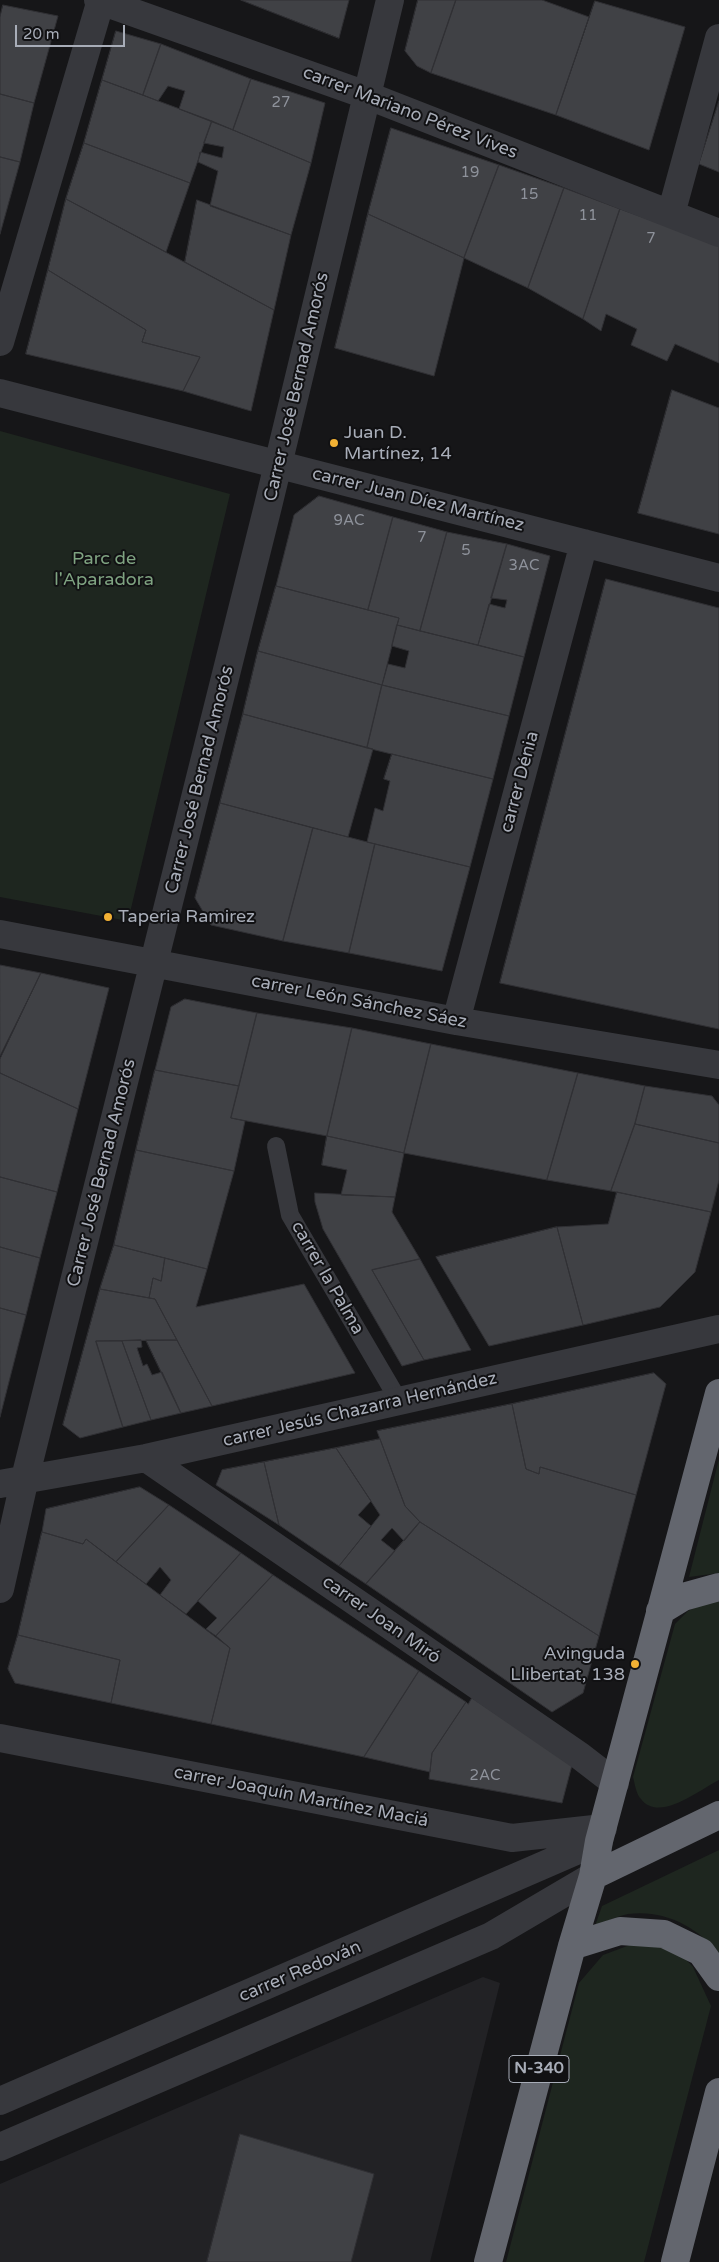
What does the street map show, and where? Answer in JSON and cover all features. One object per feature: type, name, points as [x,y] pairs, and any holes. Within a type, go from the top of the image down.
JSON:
[{"type":"highway","name":"N-340","points":[[488,2262],[572,1946],[593,1876],[601,1835],[719,1393]]},
{"type":"highway","points":[[660,1611],[683,1597],[719,1587]]},
{"type":"highway","points":[[593,1876],[719,1815]]},
{"type":"highway","points":[[572,1946],[620,1931],[664,1934],[701,1952],[719,1977]]},
{"type":"highway","points":[[676,2262],[719,2092]]},
{"type":"street","name":"carrer Mariano Pérez Vives","points":[[100,0],[366,95],[719,233]]},
{"type":"street","points":[[0,342],[100,0]]},
{"type":"street","name":"Carrer José Bernad Amorós","points":[[0,1589],[13,1481],[155,962],[390,0]]},
{"type":"street","points":[[670,214],[719,38]]},
{"type":"street","name":"carrer Juan Díez Martínez","points":[[0,393],[719,578]]},
{"type":"street","name":"carrer Dénia","points":[[456,1021],[584,543]]},
{"type":"street","name":"carrer León Sánchez Sáez","points":[[0,934],[155,962],[456,1021],[719,1066]]},
{"type":"street","name":"carrer Jesús Chazarra Hernández","points":[[13,1481],[146,1458],[719,1329]]},
{"type":"street","name":"carrer Joan Miró","points":[[146,1458],[580,1756],[615,1783]]},
{"type":"street","name":"carrer Joaquín Martínez Maciá","points":[[0,1738],[512,1838],[601,1835]]},
{"type":"street","name":"carrer Redován","points":[[0,2101],[601,1835]]},
{"type":"street","points":[[0,2147],[491,1936],[593,1876]]},
{"type":"lane","name":"carrer la Palma","points":[[276,1146],[290,1215],[398,1401]]},
{"type":"shaded area","points":[[483,1977],[500,1983],[430,2262],[0,2262],[0,2184]]},
{"type":"green space","name":"Parc de l'Aparadora","points":[[0,431],[230,494],[128,921],[0,897]]},
{"type":"green space","points":[[719,1459],[719,1573],[689,1577]]},
{"type":"green space","points":[[713,1599],[719,1599],[719,1780],[690,1797],[658,1808],[649,1805],[641,1799],[633,1777],[675,1624],[688,1611]]},
{"type":"green space","points":[[719,1850],[719,1954],[711,1944],[690,1928],[667,1917],[654,1914],[628,1914],[595,1926],[602,1906]]},
{"type":"green space","points":[[638,1942],[676,1949],[693,1967],[711,2006],[644,2262],[506,2262],[579,1983],[603,1955]]},
{"type":"building","points":[[241,0],[349,0],[339,38]]},
{"type":"building","points":[[418,0],[456,0],[431,73],[417,66],[405,51]]},
{"type":"building","points":[[456,0],[542,0],[589,17],[556,115],[431,73]]},
{"type":"building","points":[[595,1],[685,27],[649,150],[556,115]]},
{"type":"building","points":[[3,5],[58,16],[34,103],[0,94],[0,17]]},
{"type":"building","points":[[116,31],[161,44],[143,95],[102,80]]},
{"type":"building","points":[[161,44],[251,79],[233,130],[179,109],[185,91],[168,86],[158,101],[143,95]]},
{"type":"building","points":[[251,79],[325,103],[311,163],[233,130]]},
{"type":"building","points":[[102,80],[212,121],[190,183],[84,143]]},
{"type":"building","points":[[0,94],[34,103],[20,162],[0,157]]},
{"type":"building","points":[[719,101],[719,172],[699,164]]},
{"type":"building","points":[[212,121],[311,163],[291,235],[210,206],[218,171],[198,162],[200,152],[222,158],[224,147],[204,143]]},
{"type":"building","points":[[391,128],[499,165],[464,258],[368,214]]},
{"type":"building","points":[[84,143],[190,183],[166,252],[66,199]]},
{"type":"building","points":[[0,157],[20,162],[0,234]]},
{"type":"building","points":[[499,165],[564,188],[528,288],[464,258]]},
{"type":"building","points":[[564,188],[620,209],[583,319],[528,288]]},
{"type":"building","points":[[66,199],[274,310],[251,411],[183,391],[200,357],[142,342],[146,330],[48,270]]},
{"type":"building","points":[[197,200],[291,235],[274,310],[185,262]]},
{"type":"building","points":[[620,209],[719,245],[719,363],[675,344],[667,361],[631,345],[637,329],[606,314],[601,331],[583,319]]},
{"type":"building","points":[[368,214],[464,258],[434,376],[335,348]]},
{"type":"building","points":[[48,270],[146,330],[142,342],[200,357],[183,391],[26,354]]},
{"type":"building","points":[[672,390],[719,408],[719,534],[638,513]]},
{"type":"building","points":[[319,496],[393,517],[368,610],[276,586],[294,515]]},
{"type":"building","points":[[393,517],[447,532],[420,631],[397,625],[399,618],[368,610]]},
{"type":"building","points":[[447,532],[507,544],[478,645],[420,631]]},
{"type":"building","points":[[507,544],[550,556],[524,657],[478,645],[489,604],[505,608],[507,600],[491,598]]},
{"type":"building","points":[[606,579],[719,608],[719,1029],[500,983]]},
{"type":"building","points":[[276,586],[399,618],[382,685],[258,651]]},
{"type":"building","points":[[397,625],[524,657],[509,716],[382,685],[388,664],[405,668],[409,651],[392,646]]},
{"type":"building","points":[[258,651],[382,685],[367,748],[243,714]]},
{"type":"building","points":[[382,685],[509,716],[493,779],[367,748]]},
{"type":"building","points":[[243,714],[373,749],[348,837],[220,803]]},
{"type":"building","points":[[392,754],[493,779],[470,867],[367,842],[375,808],[383,811],[390,781],[384,779]]},
{"type":"building","points":[[220,803],[313,828],[283,941],[211,925],[195,898]]},
{"type":"building","points":[[313,828],[375,844],[349,953],[283,941]]},
{"type":"building","points":[[375,844],[470,867],[442,971],[349,953]]},
{"type":"building","points":[[0,965],[41,973],[0,1056]]},
{"type":"building","points":[[41,973],[109,988],[78,1109],[0,1073],[0,1059]]},
{"type":"building","points":[[185,999],[257,1013],[239,1086],[155,1070],[171,1007]]},
{"type":"building","points":[[257,1013],[352,1028],[327,1136],[231,1118]]},
{"type":"building","points":[[352,1028],[431,1044],[404,1153],[327,1136]]},
{"type":"building","points":[[431,1044],[578,1073],[547,1180],[404,1153]]},
{"type":"building","points":[[155,1070],[239,1086],[231,1118],[245,1121],[234,1171],[136,1150]]},
{"type":"building","points":[[0,1073],[78,1109],[57,1192],[0,1177]]},
{"type":"building","points":[[578,1073],[645,1086],[635,1124],[611,1191],[547,1180]]},
{"type":"building","points":[[645,1086],[712,1096],[719,1105],[719,1143],[635,1124]]},
{"type":"building","points":[[635,1124],[719,1143],[719,1180],[711,1212],[611,1191]]},
{"type":"building","points":[[327,1136],[404,1153],[395,1197],[341,1195],[347,1170],[322,1165]]},
{"type":"building","points":[[136,1150],[234,1171],[207,1269],[114,1245]]},
{"type":"building","points":[[0,1177],[57,1192],[40,1258],[0,1247]]},
{"type":"building","points":[[617,1192],[711,1212],[695,1272],[660,1307],[583,1325],[557,1227],[608,1224]]},
{"type":"building","points":[[315,1193],[395,1197],[392,1212],[420,1259],[372,1270],[424,1360],[402,1366],[323,1229],[315,1202]]},
{"type":"building","points":[[557,1227],[583,1325],[489,1346],[436,1257]]},
{"type":"building","points":[[114,1245],[165,1258],[161,1281],[153,1278],[149,1298],[100,1289]]},
{"type":"building","points":[[0,1247],[40,1258],[26,1315],[0,1308]]},
{"type":"building","points":[[165,1258],[207,1269],[196,1307],[304,1284],[355,1373],[212,1406],[155,1299],[149,1298],[153,1278],[161,1281]]},
{"type":"building","points":[[420,1259],[471,1350],[424,1360],[372,1270]]},
{"type":"building","points":[[100,1289],[155,1299],[177,1340],[96,1341],[123,1427],[80,1438],[63,1425]]},
{"type":"building","points":[[0,1308],[26,1315],[0,1417]]},
{"type":"building","points":[[141,1340],[142,1347],[137,1348],[143,1366],[147,1364],[152,1375],[162,1372],[181,1413],[151,1420],[122,1341]]},
{"type":"building","points":[[146,1340],[177,1340],[212,1406],[181,1413]]},
{"type":"building","points":[[96,1341],[122,1341],[151,1420],[123,1427]]},
{"type":"building","points":[[654,1373],[666,1384],[636,1495],[540,1467],[539,1474],[526,1469],[512,1404]]},
{"type":"building","points":[[512,1404],[526,1469],[539,1474],[540,1467],[636,1495],[599,1636],[420,1522],[405,1506],[377,1431]]},
{"type":"building","points":[[380,1439],[405,1506],[420,1522],[404,1541],[392,1528],[381,1540],[395,1551],[366,1584],[339,1566],[380,1515],[336,1448]]},
{"type":"building","points":[[336,1448],[371,1501],[358,1515],[371,1526],[339,1566],[279,1525],[264,1462]]},
{"type":"building","points":[[264,1462],[279,1525],[216,1485],[222,1470]]},
{"type":"building","points":[[140,1487],[169,1505],[116,1562],[86,1539],[83,1544],[42,1532],[46,1509]]},
{"type":"building","points":[[169,1505],[241,1553],[186,1614],[160,1595],[171,1580],[160,1567],[146,1584],[116,1562]]},
{"type":"building","points":[[420,1522],[599,1636],[583,1693],[552,1712],[366,1584]]},
{"type":"building","points":[[42,1532],[83,1544],[86,1539],[230,1648],[211,1724],[111,1703],[120,1660],[18,1635]]},
{"type":"building","points":[[241,1553],[273,1575],[216,1636],[206,1629],[217,1618],[198,1601]]},
{"type":"building","points":[[273,1575],[419,1671],[364,1757],[211,1724],[230,1648],[216,1636]]},
{"type":"building","points":[[18,1635],[120,1660],[111,1703],[15,1683],[8,1669]]},
{"type":"building","points":[[419,1671],[466,1702],[432,1753],[430,1772],[364,1757]]},
{"type":"building","points":[[472,1698],[572,1765],[562,1803],[429,1779],[432,1753],[466,1702],[468,1704]]},
{"type":"building","points":[[240,2134],[374,2174],[351,2262],[207,2262]]},
{"type":"place","name":"Juan D. Martínez, 14","points":[[334,443]]},
{"type":"place","name":"Taperia Ramirez","points":[[108,917]]},
{"type":"place","name":"Avinguda Llibertat, 138","points":[[635,1664]]}]
